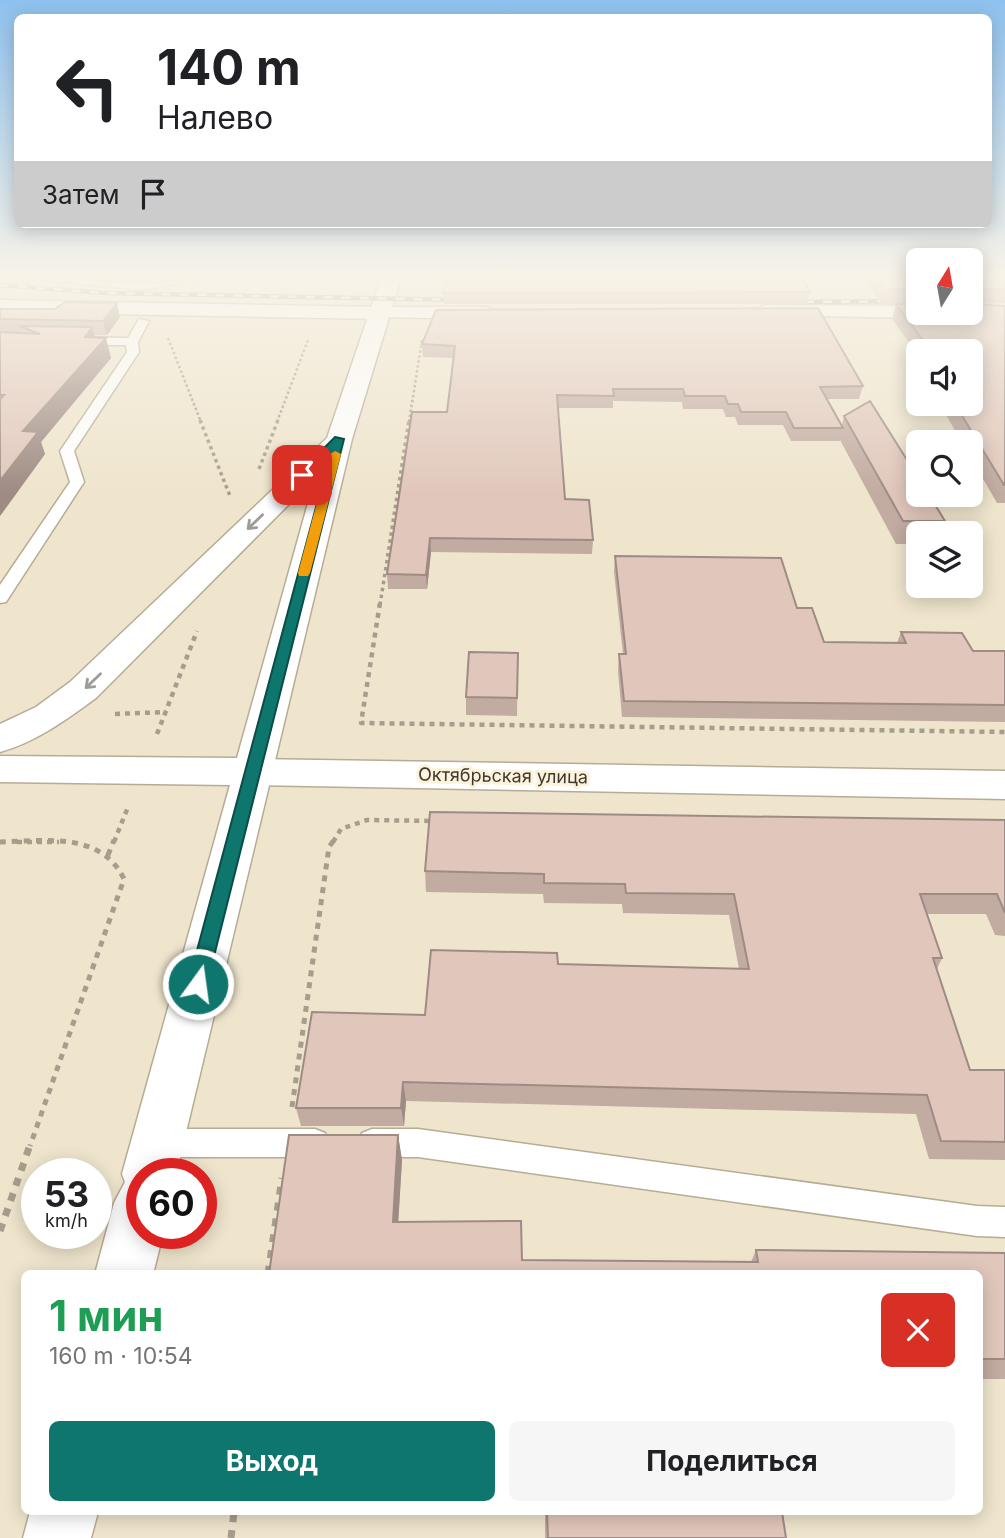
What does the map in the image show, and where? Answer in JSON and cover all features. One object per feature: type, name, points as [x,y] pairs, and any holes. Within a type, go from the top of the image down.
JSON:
[{"type":"main road","points":[[153,1158],[339,439],[369,350]]},
{"type":"main road","points":[[0,739],[50,715],[83,690],[339,439]]},
{"type":"main road","name":"Октябрьская улица","points":[[0,769],[1005,785]]},
{"type":"main road","points":[[125,1270],[130,1249]]},
{"type":"main road","points":[[57,1538],[63,1515]]},
{"type":"lane","points":[[0,598],[77,482],[67,451],[133,350]]},
{"type":"lane","points":[[161,1158],[287,1143],[418,1143],[977,1221],[1005,1222]]},
{"type":"path","points":[[173,350],[235,507]]},
{"type":"path","points":[[420,350],[361,723],[1005,732]]},
{"type":"path","points":[[269,1270],[329,847],[341,829],[368,820],[437,821]]},
{"type":"path","points":[[0,842],[65,843],[93,848],[108,855],[119,867],[124,879],[0,1231]]},
{"type":"path","points":[[231,1538],[234,1515]]},
{"type":"building","points":[[0,350],[95,350],[23,431],[38,432],[0,481],[0,399],[4,395],[0,395]]},
{"type":"building","points":[[455,350],[842,350],[863,386],[820,387],[843,428],[794,428],[786,412],[741,412],[738,404],[728,404],[725,396],[685,396],[683,389],[613,389],[614,396],[557,395],[565,499],[589,500],[593,540],[430,538],[426,575],[387,574],[412,412],[447,412]]},
{"type":"building","points":[[983,350],[1005,350],[1005,485],[983,450],[983,430],[971,430],[962,416],[983,416]]},
{"type":"building","points":[[870,401],[906,458],[906,507],[936,507],[945,521],[903,521],[844,416]]},
{"type":"building","points":[[615,556],[781,558],[797,608],[812,608],[824,642],[906,643],[901,632],[962,633],[973,651],[1005,651],[1005,705],[624,701],[619,654],[626,654]]},
{"type":"building","points":[[469,652],[518,653],[517,698],[466,697]]},
{"type":"building","points":[[430,812],[1005,820],[1005,913],[997,894],[920,894],[942,958],[933,958],[970,1070],[1005,1070],[1005,1142],[941,1141],[927,1095],[403,1082],[401,1108],[296,1108],[312,1012],[425,1015],[431,950],[557,953],[558,964],[749,969],[734,894],[626,893],[625,884],[544,883],[544,874],[425,871]]},
{"type":"building","points":[[289,1135],[398,1135],[393,1222],[521,1221],[522,1260],[758,1262],[756,1250],[1005,1253],[1005,1359],[983,1359],[983,1270],[270,1270]]},
{"type":"building","points":[[547,1515],[782,1515],[786,1538],[548,1538]]},
{"type":"slow traffic","points":[[304,573],[335,454]]},
{"type":"route","points":[[198,984],[339,439],[302,475]]}]
